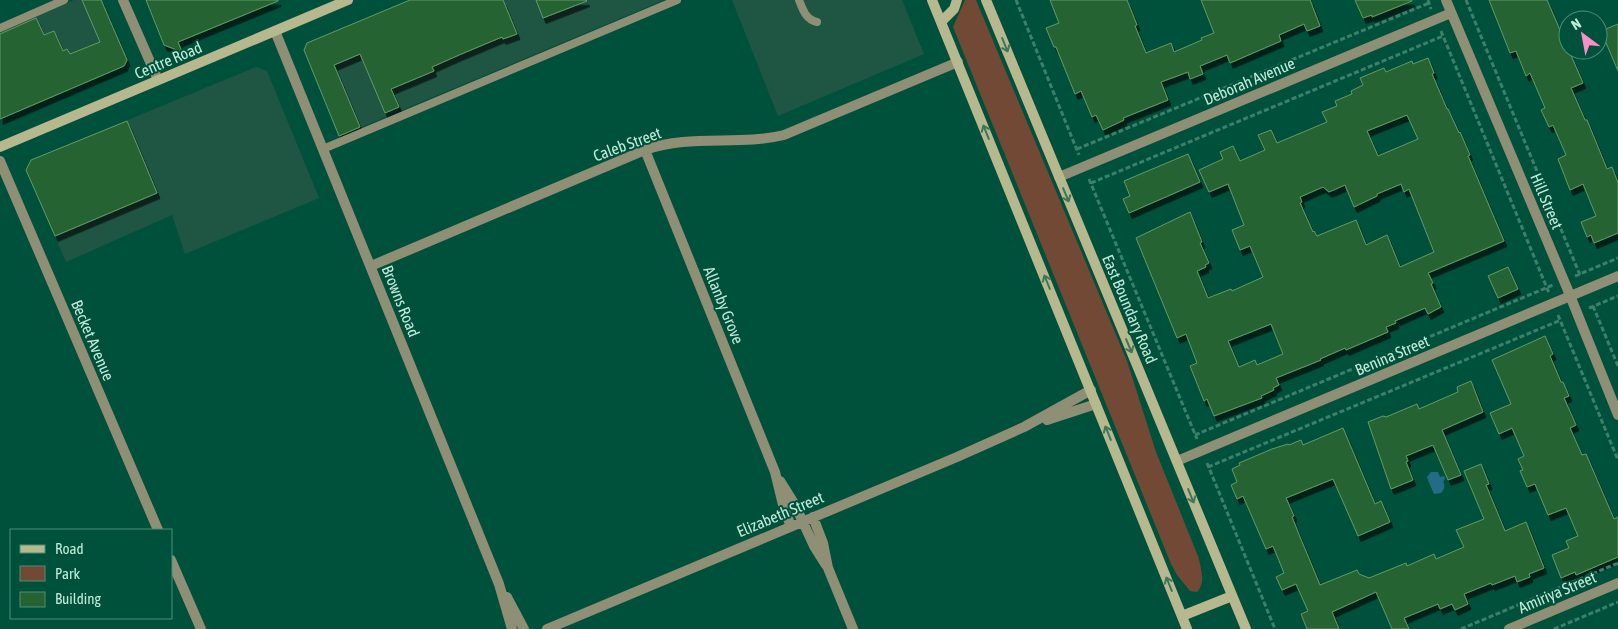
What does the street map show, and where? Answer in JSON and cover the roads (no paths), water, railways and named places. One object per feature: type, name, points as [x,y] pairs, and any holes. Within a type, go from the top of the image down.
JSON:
[{"type":"main road","name":"Centre Road","points":[[0,147],[348,0]]},
{"type":"main road","points":[[932,0],[1187,629]]},
{"type":"main road","points":[[941,22],[954,9],[957,0]]},
{"type":"main road","name":"East Boundary Road","points":[[986,0],[1246,629]]},
{"type":"main road","points":[[1182,616],[1232,596]]},
{"type":"street","points":[[123,0],[158,80]]},
{"type":"street","name":"Hill Street","points":[[1446,0],[1618,415]]},
{"type":"street","name":"Deborah Avenue","points":[[1059,177],[1451,13]]},
{"type":"street","name":"Browns Road","points":[[276,31],[499,584],[512,629]]},
{"type":"street","name":"Caleb Street","points":[[371,266],[645,150],[669,143],[766,138],[784,134],[958,62]]},
{"type":"street","name":"Allanby Grove","points":[[645,150],[775,472],[784,509],[791,526]]},
{"type":"street","name":"Becket Avenue","points":[[0,161],[158,529]]},
{"type":"street","name":"Benina Street","points":[[1177,461],[1618,276]]},
{"type":"street","name":"Elizabeth Street","points":[[547,629],[956,457],[1024,427],[1091,390]]},
{"type":"street","name":"Elizabeth Street","points":[[1024,427],[1096,404]]},
{"type":"street","name":"Allanby Grove","points":[[775,472],[794,504],[814,546],[828,568]]},
{"type":"street","points":[[813,517],[823,543],[828,568],[853,629]]},
{"type":"street","points":[[172,562],[201,629]]},
{"type":"street","name":"Amiriya Street","points":[[1508,629],[1618,583]]},
{"type":"street","name":"Browns Road","points":[[499,584],[524,629]]},
{"type":"lane","points":[[0,28],[64,0]]},
{"type":"lane","points":[[323,149],[677,0]]},
{"type":"lane","points":[[798,0],[807,17],[811,21],[817,22]]},
{"type":"water","points":[[1431,472],[1438,472],[1440,477],[1444,476],[1445,478],[1443,481],[1444,489],[1441,493],[1434,494],[1427,477]]}]
